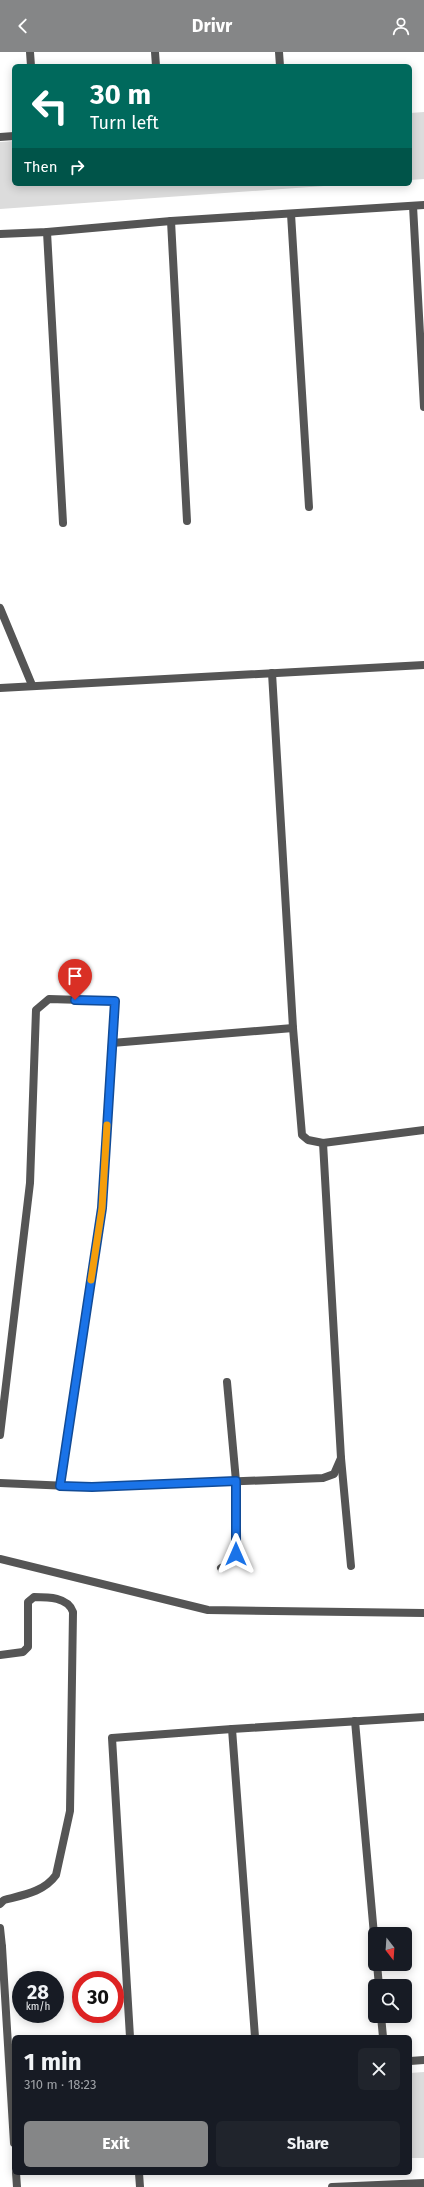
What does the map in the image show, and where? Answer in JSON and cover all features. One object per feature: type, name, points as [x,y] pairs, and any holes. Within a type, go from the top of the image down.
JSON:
[{"type":"street","points":[[30,52],[31,64]]},
{"type":"street","points":[[155,52],[156,64]]},
{"type":"street","points":[[279,52],[280,64]]},
{"type":"street","points":[[0,137],[12,136]]},
{"type":"street","points":[[0,234],[46,232],[171,221],[424,205]]},
{"type":"street","points":[[413,206],[424,407]]},
{"type":"street","points":[[290,214],[309,507]]},
{"type":"street","points":[[171,221],[187,520]]},
{"type":"street","points":[[46,232],[63,523]]},
{"type":"street","points":[[0,608],[32,686]]},
{"type":"street","points":[[0,688],[424,665]]},
{"type":"street","points":[[272,673],[293,1028],[302,1135],[308,1140],[323,1143],[424,1130]]},
{"type":"street","points":[[0,1435],[30,1183],[36,1010],[49,999],[115,1001],[102,1208],[60,1486]]},
{"type":"street","points":[[112,1043],[293,1028]]},
{"type":"street","points":[[323,1143],[341,1458],[351,1566]]},
{"type":"street","points":[[222,1568],[229,1564],[236,1554],[236,1481],[227,1382]]},
{"type":"street","points":[[0,1482],[92,1487],[323,1478],[334,1474],[341,1458]]},
{"type":"street","points":[[0,1559],[208,1610],[424,1613]]},
{"type":"street","points":[[0,1655],[23,1652],[28,1648],[28,1602],[34,1597],[51,1598],[64,1601],[71,1606],[73,1612],[70,1811],[56,1875],[50,1884],[41,1889],[4,1900],[0,1904]]},
{"type":"street","points":[[130,2035],[112,1738],[232,1728],[424,1717]]},
{"type":"street","points":[[355,1721],[373,1927]]},
{"type":"street","points":[[232,1728],[255,2035]]},
{"type":"street","points":[[0,1928],[12,2110]]},
{"type":"street","points":[[382,2023],[383,2035]]},
{"type":"street","points":[[412,2061],[424,2060]]},
{"type":"street","points":[[16,2175],[17,2187]]},
{"type":"street","points":[[139,2175],[140,2187]]},
{"type":"street","points":[[332,2187],[424,2183]]},
{"type":"shaded area","points":[[424,112],[424,179],[412,180],[412,113]]},
{"type":"shaded area","points":[[12,141],[12,186],[324,186],[0,209],[0,142]]},
{"type":"shaded area","points":[[424,2072],[424,2158],[412,2158],[412,2073]]},
{"type":"slow traffic","points":[[91,1280],[102,1208],[107,1125]]},
{"type":"route","points":[[75,1000],[115,1001],[102,1208],[60,1486],[92,1487],[236,1481],[236,1554]]}]
